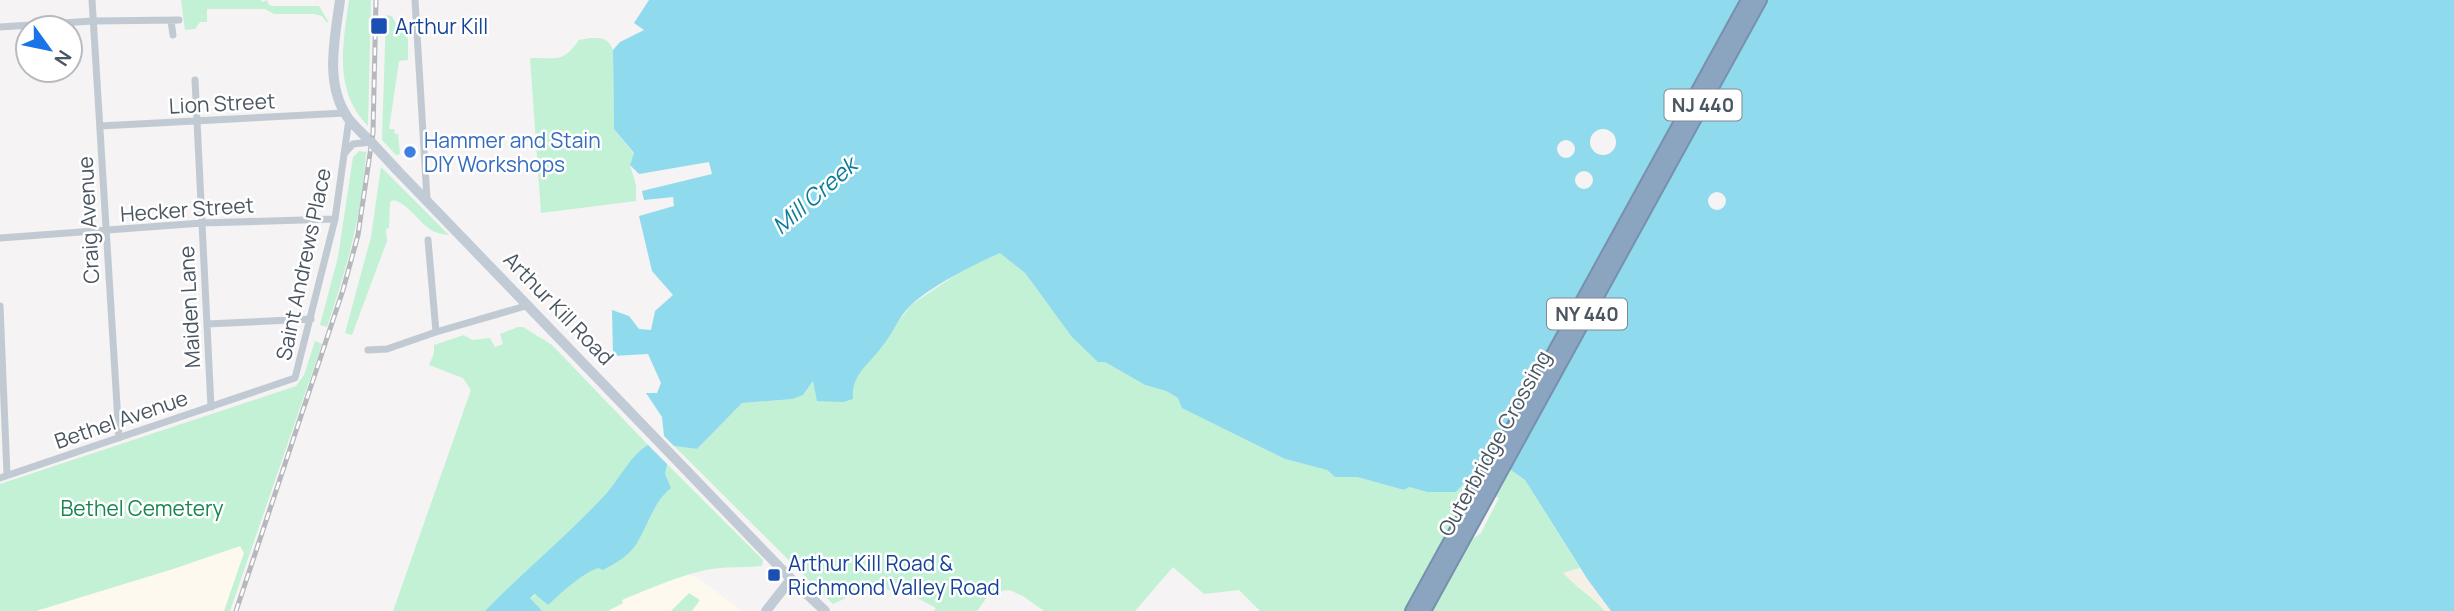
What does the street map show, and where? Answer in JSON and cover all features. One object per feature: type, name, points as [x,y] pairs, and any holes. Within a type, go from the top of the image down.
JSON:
[{"type":"highway","name":"Outerbridge Crossing","points":[[1424,611],[1748,0]]},
{"type":"highway","name":"Outerbridge Crossing","points":[[1412,611],[1760,0]]},
{"type":"street","name":"Craig Avenue","points":[[92,0],[119,438]]},
{"type":"street","name":"Arthur Kill Road","points":[[340,0],[333,63],[338,97],[358,129],[791,579],[825,611]]},
{"type":"street","points":[[415,0],[426,199]]},
{"type":"street","points":[[0,27],[93,21],[175,20],[173,35]]},
{"type":"street","name":"Maiden Lane","points":[[195,80],[211,407]]},
{"type":"street","name":"Lion Street","points":[[100,126],[347,115]]},
{"type":"street","name":"Saint Andrews Place","points":[[293,380],[335,219],[347,115]]},
{"type":"street","name":"Saint Andrews Place","points":[[344,154],[353,144],[371,142]]},
{"type":"street","name":"Hecker Street","points":[[0,237],[106,232],[202,223],[335,219]]},
{"type":"street","points":[[428,240],[436,332]]},
{"type":"street","points":[[368,349],[387,349],[529,305]]},
{"type":"street","points":[[0,306],[4,477]]},
{"type":"street","points":[[207,324],[311,319]]},
{"type":"street","name":"Bethel Avenue","points":[[4,477],[293,380]]},
{"type":"street","points":[[766,611],[791,579]]},
{"type":"shaded area","points":[[240,546],[244,553],[224,611],[36,611],[176,568]]},
{"type":"shaded area","points":[[688,575],[697,577],[742,611],[603,611],[621,600]]},
{"type":"green space","points":[[181,0],[267,0],[269,5],[273,6],[319,6],[328,21],[327,23],[322,16],[314,14],[274,14],[265,9],[207,9],[207,22],[200,22],[195,29],[185,30]]},
{"type":"green space","points":[[349,0],[371,0],[368,126],[349,97],[345,82],[343,50]]},
{"type":"green space","points":[[386,15],[392,16],[408,39],[408,60],[399,61],[389,129],[394,129],[395,134],[398,134],[400,154],[396,155],[382,140]]},
{"type":"green space","points":[[579,40],[605,40],[613,50],[614,129],[634,154],[630,165],[636,185],[636,201],[541,213],[530,58],[558,58],[568,53]]},
{"type":"green space","points":[[359,151],[366,152],[357,219],[347,263],[327,327],[320,325],[338,257],[353,157]]},
{"type":"green space","points":[[381,167],[449,235],[440,234],[425,226],[402,204],[394,200],[390,202],[387,241],[352,335],[345,333],[371,237]]},
{"type":"green space","points":[[1000,252],[1025,273],[1046,302],[1105,362],[1145,385],[1166,391],[1285,459],[1327,470],[1335,477],[1357,477],[1404,490],[1409,487],[1427,492],[1456,492],[1471,475],[1508,468],[1525,480],[1580,568],[1564,573],[1605,611],[1260,611],[1239,590],[1204,594],[1173,567],[1135,611],[1044,611],[1009,590],[1002,591],[995,598],[988,596],[977,611],[934,611],[936,608],[914,596],[872,586],[833,604],[674,446],[697,449],[742,403],[793,399],[803,395],[814,380],[852,387],[856,376],[911,305],[966,268]],"holes":[[[1486,491],[1499,498],[1481,533],[1467,543]]]},
{"type":"green space","points":[[523,327],[552,345],[651,448],[618,487],[485,611],[393,611],[471,390],[463,378],[429,365],[434,345],[464,335],[472,340],[490,338],[495,347],[503,344],[500,334]]},
{"type":"green space","name":"Bethel Cemetery","points":[[315,341],[322,344],[230,611],[224,611],[244,553],[240,546],[36,611],[0,611],[0,484],[296,386],[304,375]]},
{"type":"green space","points":[[661,458],[763,560],[762,566],[713,569],[684,576],[622,600],[623,603],[608,611],[513,611],[555,581]]},
{"type":"green space","points":[[689,593],[700,600],[692,611],[671,611]]},
{"type":"sand","points":[[1580,568],[1611,611],[1605,611],[1563,573]]},
{"type":"water","name":"Mill Creek","points":[[649,0],[2454,0],[2454,611],[1611,611],[1588,580],[1525,480],[1508,468],[1471,475],[1456,492],[1427,492],[1409,487],[1404,490],[1357,477],[1335,477],[1327,470],[1285,459],[1182,408],[1178,398],[1166,391],[1145,385],[1105,362],[1098,362],[1072,337],[1025,273],[1000,253],[942,283],[911,305],[857,378],[853,399],[843,402],[817,401],[813,381],[803,395],[793,399],[742,403],[697,449],[674,446],[664,436],[662,417],[646,393],[657,393],[661,383],[648,354],[613,356],[612,310],[629,316],[639,329],[651,330],[655,311],[673,295],[652,271],[639,216],[674,206],[673,197],[644,200],[642,191],[712,174],[709,162],[639,174],[630,165],[634,153],[614,129],[613,50],[620,42],[644,30],[634,23]]},
{"type":"water","points":[[648,445],[667,464],[665,474],[671,488],[656,506],[630,552],[603,570],[598,568],[585,575],[548,605],[535,594],[530,598],[542,611],[485,611],[591,509],[636,455]]},
{"type":"pier","points":[[1603,129],[1612,133],[1616,142],[1612,151],[1603,155],[1594,151],[1590,142],[1594,133]]},
{"type":"pier","points":[[1566,140],[1572,143],[1575,149],[1572,155],[1566,158],[1560,155],[1557,149],[1560,143]]},
{"type":"pier","points":[[1584,171],[1590,174],[1593,180],[1590,186],[1584,189],[1578,186],[1575,180],[1578,174]]},
{"type":"pier","points":[[1717,192],[1725,197],[1726,201],[1721,209],[1717,210],[1709,205],[1708,201],[1713,193]]},
{"type":"railway","points":[[236,611],[343,290],[358,235],[373,133],[376,0]]},
{"type":"place","name":"Arthur Kill","points":[[379,26]]},
{"type":"place","name":"Hammer and Stain DIY Workshops","points":[[410,152]]},
{"type":"place","name":"Arthur Kill Road & Richmond Valley Road","points":[[774,575]]}]
